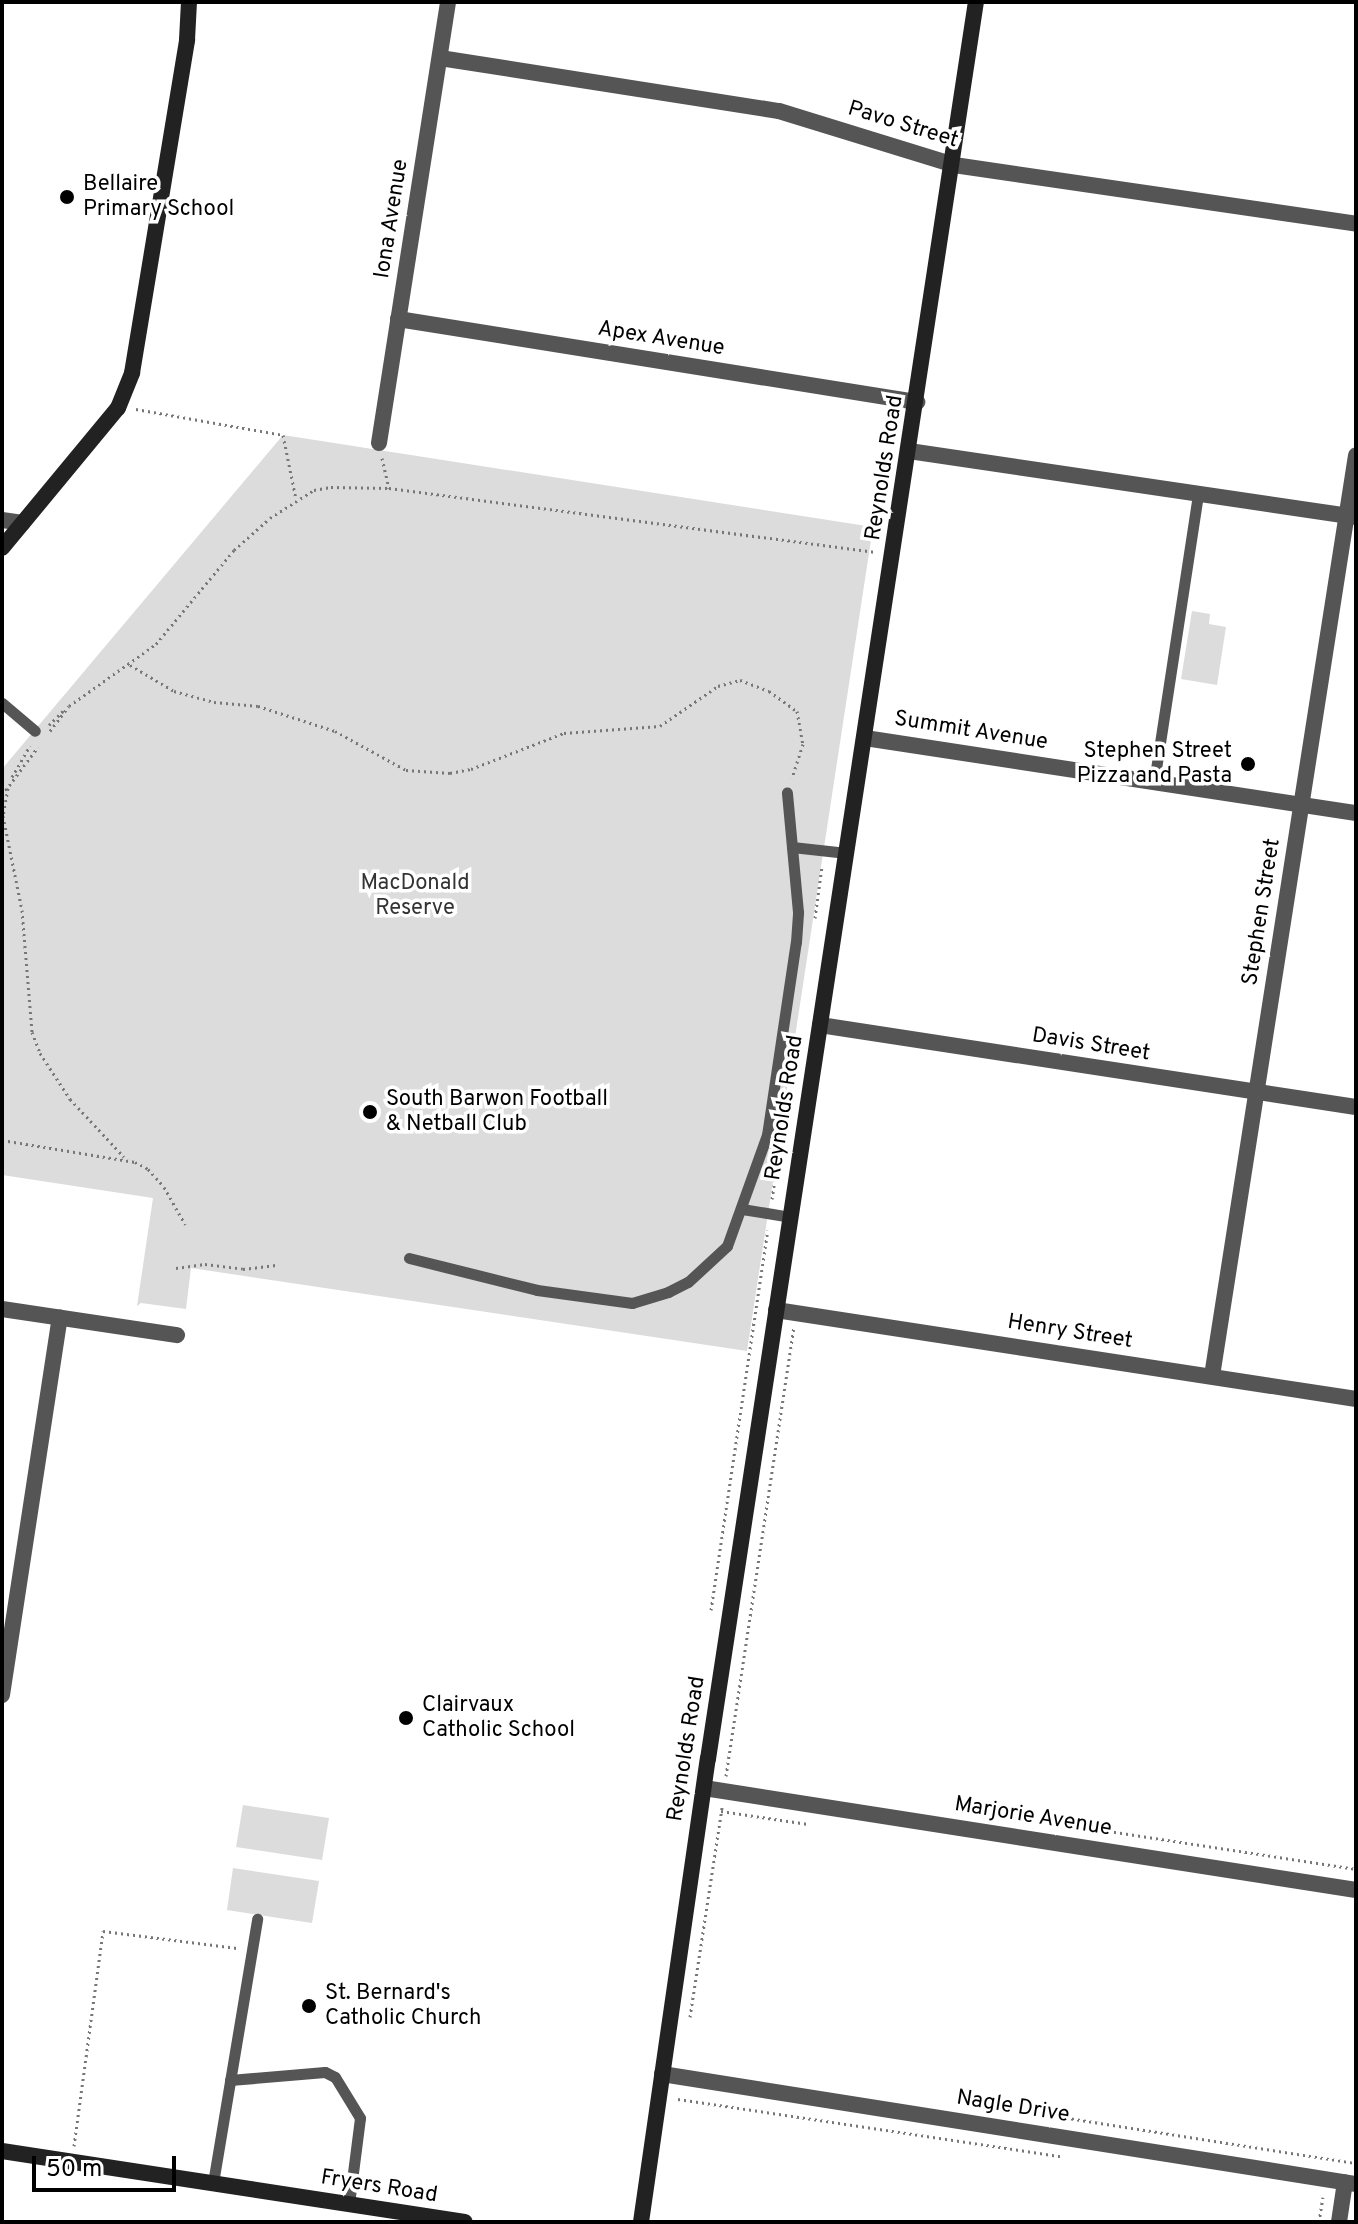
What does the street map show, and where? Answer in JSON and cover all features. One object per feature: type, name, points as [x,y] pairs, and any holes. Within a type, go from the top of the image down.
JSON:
[{"type":"street","points":[[2,548],[118,408],[132,373],[187,40],[189,2]]},
{"type":"street","name":"Iona Avenue","points":[[379,443],[448,2]]},
{"type":"street","name":"Reynolds Road","points":[[641,2222],[776,1310],[954,165],[976,2]]},
{"type":"street","name":"Pavo Street","points":[[440,58],[779,111],[954,165],[1356,224]]},
{"type":"street","name":"Apex Avenue","points":[[398,319],[917,402]]},
{"type":"street","points":[[909,451],[1351,516]]},
{"type":"street","name":"Stephen Street","points":[[1212,1376],[1301,804],[1351,516],[1356,455]]},
{"type":"street","points":[[2,520],[23,523]]},
{"type":"street","name":"Summit Avenue","points":[[865,738],[1356,813]]},
{"type":"street","name":"Davis Street","points":[[820,1025],[1356,1107]]},
{"type":"street","points":[[2,1309],[177,1335]]},
{"type":"street","name":"Henry Street","points":[[776,1310],[1356,1399]]},
{"type":"street","points":[[2,1695],[60,1317]]},
{"type":"street","name":"Marjorie Avenue","points":[[704,1788],[1356,1890]]},
{"type":"street","name":"Nagle Drive","points":[[662,2074],[1351,2183]]},
{"type":"street","name":"Fryers Road","points":[[2,2151],[349,2204],[383,2216],[465,2222]]},
{"type":"street","points":[[1339,2222],[1343,2200],[1351,2183]]},
{"type":"lane","points":[[1154,782],[1198,493]]},
{"type":"lane","points":[[2,703],[35,731]]},
{"type":"lane","points":[[409,1258],[537,1290],[632,1303],[688,1282],[727,1246],[767,1135],[796,942],[798,912],[787,793]]},
{"type":"lane","points":[[792,847],[847,853]]},
{"type":"lane","points":[[742,1209],[791,1217]]},
{"type":"lane","points":[[213,2183],[257,1919]]},
{"type":"lane","points":[[230,2080],[325,2072],[335,2077],[360,2118],[349,2204]]},
{"type":"path","points":[[118,408],[283,435],[296,499]]},
{"type":"path","points":[[379,443],[389,488]]},
{"type":"path","points":[[2,795],[69,706],[129,665],[167,633],[234,550],[296,499],[314,490],[331,487],[389,488],[856,551],[894,552]]},
{"type":"path","points":[[129,665],[174,691],[214,702],[258,706],[335,731],[406,770],[450,773],[471,769],[564,733],[660,726],[718,686],[740,680],[769,691],[797,711],[803,744],[787,793]]},
{"type":"path","points":[[10,783],[3,816],[22,910],[26,990],[32,1032],[40,1053],[70,1099],[124,1157]]},
{"type":"path","points":[[2,1140],[124,1157],[148,1169],[164,1187],[185,1224]]},
{"type":"path","points":[[710,1616],[771,1213]]},
{"type":"path","points":[[176,1268],[205,1264],[243,1269],[276,1265]]},
{"type":"path","points":[[724,1791],[796,1313]]},
{"type":"path","points":[[72,2161],[103,1931],[237,1949],[239,1933]]},
{"type":"path","points":[[678,2099],[1071,2159]]},
{"type":"path","points":[[1319,2222],[1323,2197],[1343,2200]]},
{"type":"green space","name":"MacDonald Reserve","points":[[283,435],[873,527],[747,1351],[191,1268],[186,1309],[141,1303],[137,1306],[153,1198],[2,1175],[2,769]]},
{"type":"green space","points":[[1192,611],[1210,614],[1209,624],[1226,627],[1217,685],[1181,679]]},
{"type":"green space","points":[[243,1805],[329,1818],[322,1860],[236,1847]]},
{"type":"green space","points":[[233,1868],[319,1881],[312,1923],[227,1910]]},
{"type":"place","name":"Bellaire Primary School","points":[[67,197]]},
{"type":"place","name":"Stephen Street Pizza and Pasta","points":[[1248,764]]},
{"type":"place","name":"South Barwon Football & Netball Club","points":[[370,1112]]},
{"type":"place","name":"Clairvaux Catholic School","points":[[406,1718]]},
{"type":"place","name":"St. Bernard's Catholic Church","points":[[309,2006]]}]
